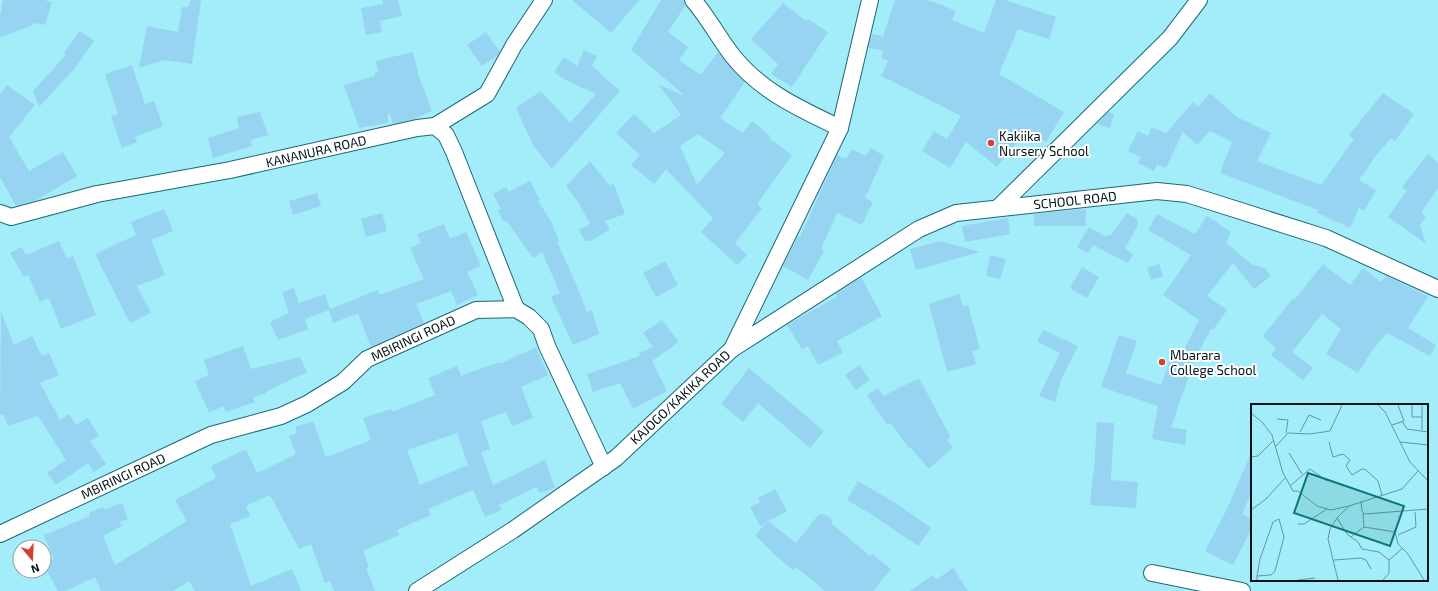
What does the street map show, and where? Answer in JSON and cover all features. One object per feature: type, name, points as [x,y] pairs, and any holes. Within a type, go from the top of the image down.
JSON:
[{"type":"street","points":[[544,0],[514,45],[487,94],[435,126],[446,135],[454,152],[516,309],[529,317],[541,329],[547,346],[604,467]]},
{"type":"street","points":[[693,0],[707,15],[732,55],[760,85],[788,103],[840,128]]},
{"type":"street","name":"KAJOGO/KAKIKA ROAD","points":[[417,591],[513,530],[616,458],[732,349],[840,128],[870,0]]},
{"type":"street","points":[[998,208],[1170,38],[1199,0]]},
{"type":"street","name":"KANANURA ROAD","points":[[0,213],[11,216],[97,194],[230,170],[417,128],[435,126]]},
{"type":"street","name":"SCHOOL ROAD","points":[[732,349],[919,229],[956,213],[1157,191],[1187,194],[1326,238],[1438,289]]},
{"type":"street","name":"MBIRINGI ROAD","points":[[0,534],[211,434],[281,416],[300,407],[343,382],[367,359],[448,322],[476,310],[516,309]]},
{"type":"street","points":[[1152,573],[1242,591]]},
{"type":"building","points":[[3,0],[44,0],[52,2],[45,25],[37,23],[0,38],[0,16]]},
{"type":"building","points":[[191,0],[201,0],[192,64],[164,60],[139,68],[147,26],[178,32],[182,7],[188,7]]},
{"type":"building","points":[[382,0],[398,0],[402,16],[380,21],[382,32],[366,35],[361,8],[383,4]]},
{"type":"building","points":[[572,0],[639,0],[611,33]]},
{"type":"building","points":[[661,0],[684,0],[685,6],[668,32],[688,47],[679,60],[701,75],[718,52],[745,82],[720,118],[743,133],[752,121],[770,136],[769,138],[792,155],[757,204],[762,208],[735,243],[747,255],[737,265],[701,232],[713,218],[666,169],[654,184],[631,165],[640,155],[616,133],[634,114],[654,133],[681,115],[658,84],[682,95],[683,94],[631,50]],"holes":[[[698,134],[725,153],[697,185],[680,146]]]},
{"type":"building","points":[[895,0],[927,0],[939,4],[956,11],[952,20],[984,33],[996,0],[1005,0],[1056,17],[1049,39],[1018,29],[999,74],[1064,112],[1046,142],[1026,130],[997,167],[966,142],[950,168],[922,151],[934,131],[947,139],[961,116],[881,76],[888,61],[881,58],[883,50],[868,48],[872,34],[883,36]]},
{"type":"building","points":[[783,3],[806,21],[808,19],[828,32],[792,87],[771,74],[778,64],[751,39]]},
{"type":"building","points":[[80,31],[94,41],[74,69],[39,107],[33,91],[66,55],[64,53]]},
{"type":"building","points":[[486,32],[500,52],[482,66],[467,45]]},
{"type":"building","points":[[584,50],[597,56],[592,66],[620,91],[552,169],[533,145],[516,108],[541,91],[570,123],[596,94],[566,80],[554,72],[564,57],[577,66]]},
{"type":"building","points":[[413,52],[419,77],[432,111],[411,120],[393,124],[390,114],[388,114],[388,123],[359,128],[344,85],[375,76],[375,72],[379,72],[375,61]]},
{"type":"building","points":[[132,65],[145,104],[154,101],[163,126],[135,137],[137,142],[122,148],[111,116],[118,114],[105,74]]},
{"type":"building","points":[[7,85],[35,105],[9,137],[29,171],[63,152],[77,176],[35,201],[16,206],[0,177],[0,94]]},
{"type":"building","points":[[1210,93],[1237,117],[1271,133],[1257,161],[1321,185],[1354,139],[1349,135],[1383,93],[1414,114],[1395,141],[1391,138],[1375,157],[1359,180],[1376,190],[1364,211],[1359,208],[1350,228],[1316,212],[1318,210],[1220,173],[1232,142],[1210,131],[1197,145],[1183,132],[1166,168],[1157,164],[1154,171],[1138,163],[1141,157],[1128,151],[1138,131],[1148,136],[1152,127],[1166,133],[1193,102],[1198,107]]},
{"type":"building","points":[[260,112],[268,135],[251,140],[252,146],[213,158],[208,138],[239,128],[237,117]]},
{"type":"building","points":[[1108,112],[1114,114],[1110,128],[1097,124]]},
{"type":"building","points":[[871,148],[884,156],[865,198],[873,202],[862,225],[837,213],[821,249],[824,251],[808,280],[783,266],[798,236],[800,237],[837,155],[846,159],[852,149],[866,156]]},
{"type":"building","points":[[1428,154],[1438,163],[1438,188],[1421,213],[1426,217],[1420,225],[1426,244],[1388,217],[1407,191],[1402,187]]},
{"type":"building","points":[[590,161],[609,185],[614,184],[625,214],[605,221],[610,230],[590,241],[585,241],[579,230],[590,224],[578,202],[566,186]]},
{"type":"building","points":[[530,181],[540,200],[538,201],[551,221],[559,241],[557,242],[587,312],[592,310],[599,334],[573,345],[551,297],[560,293],[542,252],[533,258],[507,221],[504,222],[497,210],[501,209],[493,194],[506,187],[509,192]]},
{"type":"building","points":[[317,193],[321,206],[293,215],[289,201]]},
{"type":"building","points":[[164,209],[173,231],[151,240],[165,275],[137,286],[151,313],[130,323],[95,254],[136,235],[131,222]]},
{"type":"building","points":[[1086,209],[1085,226],[1034,226],[1034,214]]},
{"type":"building","points":[[382,213],[387,231],[366,237],[361,219]]},
{"type":"building","points":[[1127,213],[1138,220],[1138,225],[1125,248],[1133,254],[1128,263],[1093,245],[1088,253],[1077,247],[1089,227],[1106,237],[1107,235],[1110,236]]},
{"type":"building","points":[[1157,214],[1195,234],[1207,216],[1231,232],[1226,243],[1253,265],[1265,268],[1271,276],[1254,289],[1233,263],[1207,296],[1227,310],[1213,330],[1211,329],[1195,359],[1171,427],[1187,430],[1185,445],[1152,439],[1158,406],[1101,387],[1119,335],[1137,341],[1126,373],[1161,385],[1172,354],[1180,357],[1199,320],[1163,295],[1191,255],[1148,230]]},
{"type":"building","points":[[1008,218],[1010,234],[965,242],[962,226]]},
{"type":"building","points":[[444,224],[450,239],[466,232],[481,266],[467,272],[478,295],[457,305],[451,291],[416,304],[424,323],[371,347],[358,313],[333,323],[329,310],[305,319],[308,329],[278,340],[270,322],[289,313],[282,292],[294,288],[299,303],[325,294],[330,309],[378,290],[380,295],[424,279],[410,248],[421,243],[417,234]]},
{"type":"building","points":[[59,241],[67,259],[73,256],[96,315],[61,329],[49,298],[40,302],[28,275],[24,277],[10,253],[21,247],[26,255]]},
{"type":"building","points":[[940,241],[980,252],[916,270],[910,249]]},
{"type":"building","points":[[990,255],[1006,259],[1000,279],[986,276]]},
{"type":"building","points":[[665,261],[678,285],[656,297],[643,273]]},
{"type":"building","points":[[1159,264],[1163,276],[1151,280],[1147,268]]},
{"type":"building","points":[[1323,264],[1350,285],[1363,268],[1381,282],[1386,276],[1428,296],[1408,328],[1436,345],[1430,356],[1387,333],[1371,352],[1358,373],[1326,354],[1341,329],[1322,314],[1292,352],[1313,368],[1303,380],[1271,355],[1276,348],[1263,336],[1293,298],[1295,299]]},
{"type":"building","points":[[1082,267],[1099,277],[1087,298],[1070,288]]},
{"type":"building","points":[[861,277],[882,316],[837,341],[843,353],[818,365],[808,346],[802,349],[787,325],[838,296],[835,294]]},
{"type":"building","points":[[959,294],[963,306],[968,305],[980,349],[972,351],[976,364],[947,372],[929,304]]},
{"type":"building","points":[[1,311],[14,345],[32,336],[42,356],[49,353],[59,375],[40,383],[60,420],[69,414],[76,425],[88,418],[99,436],[90,441],[106,464],[94,472],[88,463],[56,485],[47,473],[66,460],[38,416],[8,426],[3,414],[0,415]]},
{"type":"building","points":[[662,320],[679,342],[652,361],[667,391],[633,409],[620,383],[593,392],[587,374],[640,356],[639,353],[653,347],[643,333]]},
{"type":"building","points":[[1043,330],[1078,346],[1061,380],[1055,402],[1039,396],[1060,353],[1037,342]]},
{"type":"building","points":[[243,346],[251,369],[300,357],[307,372],[253,398],[255,402],[226,412],[223,406],[209,413],[195,381],[209,375],[204,360]]},
{"type":"building","points":[[536,347],[548,375],[521,387],[533,418],[512,426],[506,412],[481,421],[490,449],[481,452],[493,485],[545,460],[555,488],[539,493],[537,487],[499,505],[502,510],[485,517],[473,490],[428,509],[431,515],[397,530],[399,535],[363,551],[369,567],[366,568],[375,591],[334,591],[330,581],[325,583],[311,544],[299,549],[270,495],[246,506],[250,516],[230,524],[251,586],[292,569],[301,591],[195,591],[189,581],[173,591],[101,591],[95,577],[66,591],[58,591],[51,579],[52,560],[54,559],[52,554],[52,539],[46,539],[44,535],[90,516],[89,513],[103,507],[104,510],[122,503],[128,519],[119,522],[122,526],[103,536],[115,565],[187,521],[175,500],[216,478],[211,466],[246,449],[257,473],[296,454],[289,436],[297,433],[295,427],[313,421],[326,457],[371,440],[363,418],[391,409],[392,412],[435,395],[428,378],[457,366],[461,376],[499,362],[500,364]],"holes":[[[457,433],[468,465],[420,485],[407,450]]]},
{"type":"building","points":[[859,365],[870,380],[856,390],[845,375]]},
{"type":"building","points":[[749,368],[824,431],[810,448],[758,403],[743,422],[721,404]]},
{"type":"building","points":[[919,378],[951,438],[947,440],[953,447],[929,469],[910,447],[909,448],[891,423],[887,425],[867,395],[878,388],[883,396]]},
{"type":"building","points":[[1097,422],[1114,423],[1111,480],[1138,482],[1136,508],[1090,505],[1094,473]]},
{"type":"building","points":[[1251,453],[1251,493],[1242,514],[1251,518],[1251,530],[1233,565],[1205,551],[1227,509]]},
{"type":"building","points":[[858,481],[894,502],[931,528],[918,546],[874,516],[847,500]]},
{"type":"building","points":[[775,489],[787,511],[760,526],[750,507],[760,502],[758,498]]},
{"type":"building","points":[[819,514],[824,514],[833,520],[831,523],[870,556],[872,554],[891,569],[873,591],[825,591],[795,567],[793,570],[776,556],[755,535],[768,521],[796,543]]},
{"type":"building","points":[[953,568],[968,591],[910,591],[933,575],[936,580]]},
{"type":"place","name":"Kakiika Nursery School","points":[[991,143]]},
{"type":"place","name":"Mbarara College School","points":[[1162,362]]}]
